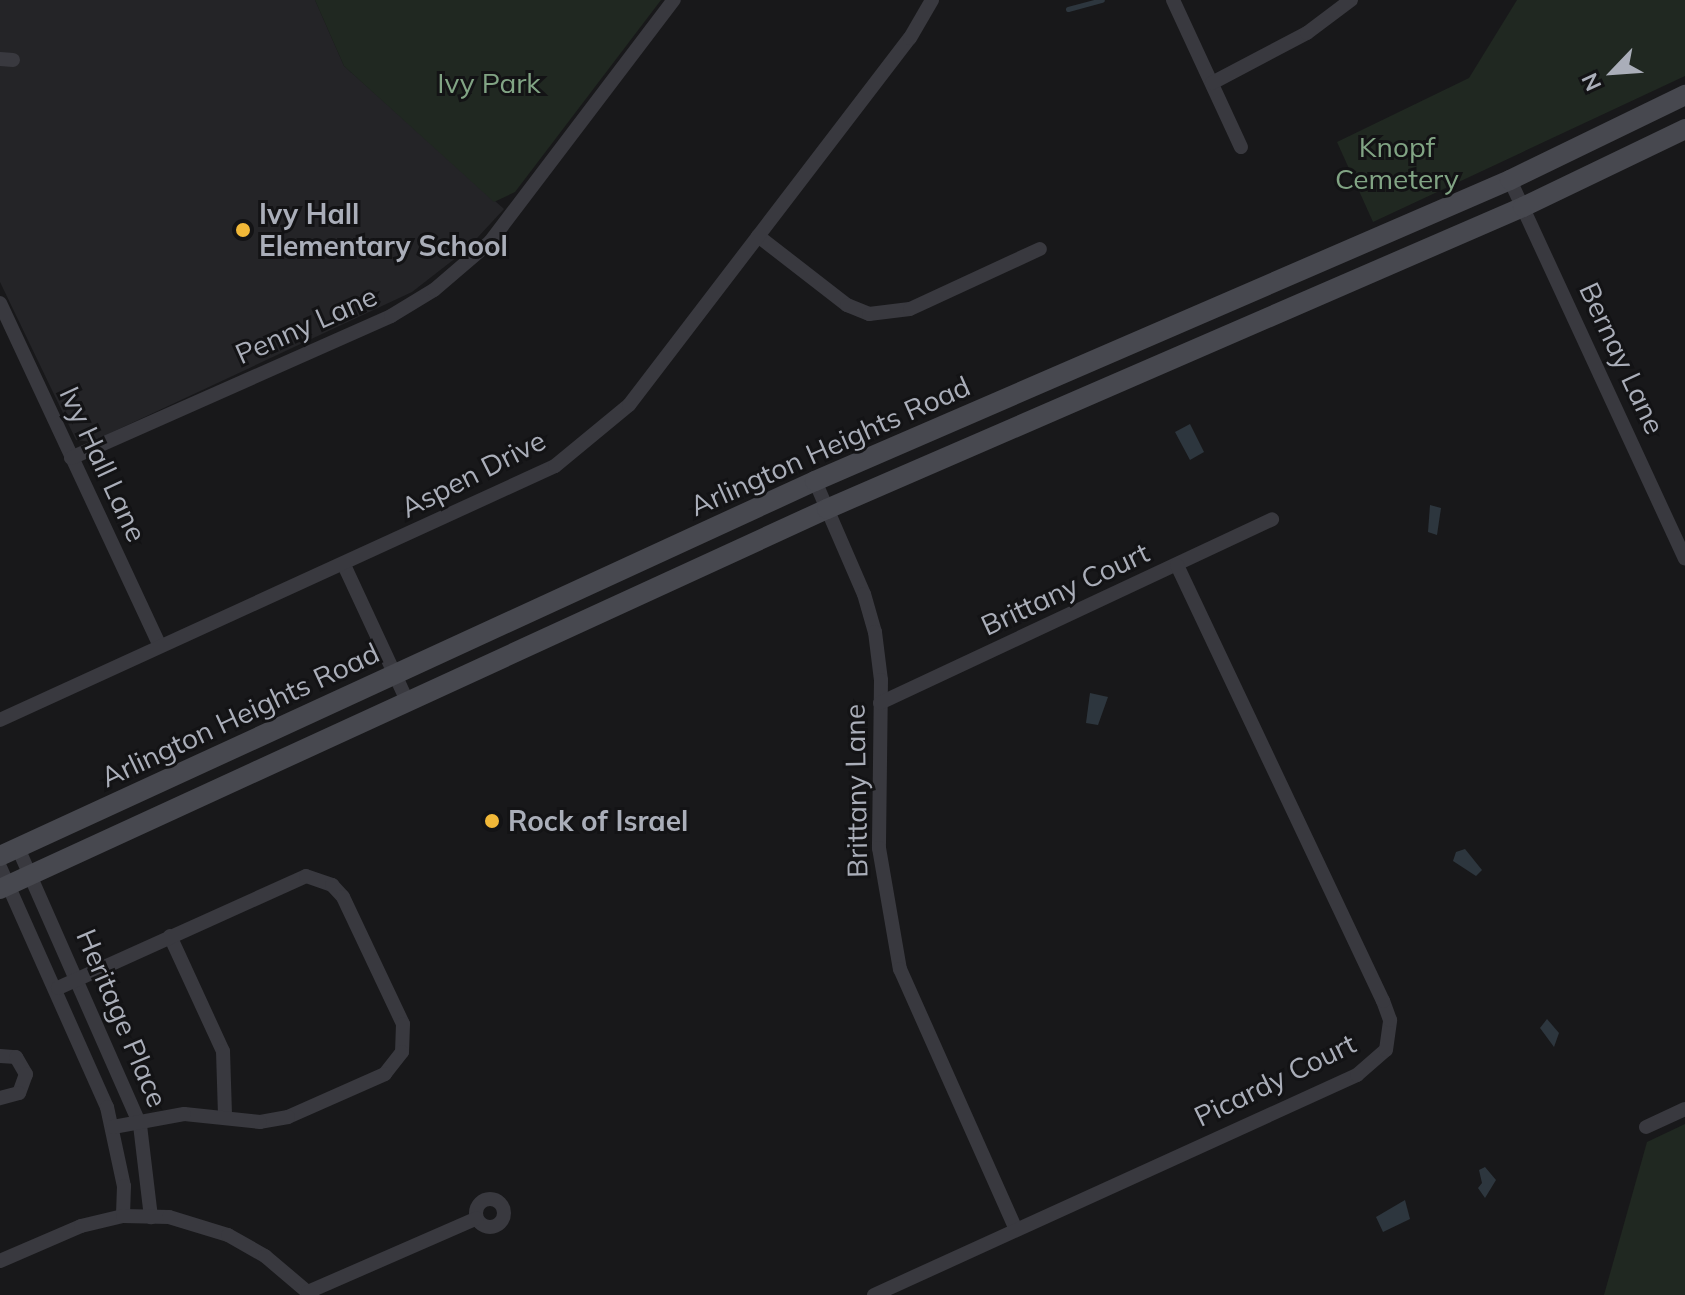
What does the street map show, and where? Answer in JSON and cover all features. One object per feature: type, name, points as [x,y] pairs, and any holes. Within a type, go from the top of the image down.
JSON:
[{"type":"main road","name":"Arlington Heights Road","points":[[9,852],[815,481],[1510,180],[1685,95]]},
{"type":"main road","name":"Arlington Heights Road","points":[[3,880],[31,875],[827,509],[1523,207],[1685,129]]},
{"type":"main road","points":[[536,642],[536,632],[614,574]]},
{"type":"street","name":"Penny Lane","points":[[71,458],[391,316],[434,290],[490,242],[674,0]]},
{"type":"street","name":"Aspen Drive","points":[[0,720],[555,466],[629,405],[910,38],[932,0]]},
{"type":"street","points":[[1173,0],[1241,147]]},
{"type":"street","points":[[1212,83],[1307,33],[1351,0]]},
{"type":"street","name":"Bernay Lane","points":[[1510,180],[1685,558]]},
{"type":"street","points":[[758,236],[847,305],[869,314],[910,309],[1040,249]]},
{"type":"street","name":"Ivy Hall Lane","points":[[0,303],[160,646]]},
{"type":"street","name":"Brittany Lane","points":[[815,481],[871,620],[880,703],[879,848],[900,969],[1016,1229]]},
{"type":"street","name":"Brittany Court","points":[[880,703],[1272,519]]},
{"type":"street","points":[[344,565],[407,701]]},
{"type":"street","name":"Picardy Court","points":[[874,1295],[1357,1075],[1386,1050],[1390,1020],[1383,1001],[1177,565]]},
{"type":"street","name":"Heritage Place","points":[[9,852],[31,875],[140,1125],[151,1217]]},
{"type":"street","points":[[58,988],[285,883],[321,879],[343,897],[403,1024],[402,1052],[385,1074],[288,1117],[260,1122],[184,1114],[140,1125],[113,1127]]},
{"type":"street","name":"Heritage Place","points":[[3,880],[58,988],[113,1127],[124,1186],[123,1216]]},
{"type":"street","points":[[170,936],[223,1051],[225,1116]]},
{"type":"street","points":[[0,1056],[16,1057],[26,1074],[19,1093],[0,1098]]},
{"type":"street","points":[[1646,1127],[1685,1109]]},
{"type":"street","points":[[0,1261],[81,1226],[123,1216],[151,1217],[198,1223],[228,1235],[265,1256],[309,1293],[477,1218]]},
{"type":"shaded area","name":"Ivy Hall Elementary School","points":[[0,0],[315,0],[344,66],[504,209],[466,250],[412,292],[91,442],[76,440],[0,282]]},
{"type":"shaded area","points":[[1190,424],[1204,452],[1190,460],[1175,432]]},
{"type":"shaded area","points":[[1430,505],[1441,508],[1437,535],[1428,532]]},
{"type":"shaded area","points":[[1090,693],[1108,697],[1098,725],[1086,723]]},
{"type":"shaded area","points":[[1465,849],[1482,870],[1476,876],[1453,861],[1456,852]]},
{"type":"shaded area","points":[[1547,1019],[1559,1033],[1554,1047],[1540,1028]]},
{"type":"shaded area","points":[[1485,1167],[1496,1180],[1485,1198],[1478,1188],[1482,1183],[1479,1170]]},
{"type":"shaded area","points":[[1405,1200],[1410,1219],[1383,1232],[1376,1217]]},
{"type":"green space","name":"Ivy Park","points":[[315,0],[661,0],[515,192],[494,202],[344,66]]},
{"type":"green space","name":"Knopf Cemetery","points":[[1517,0],[1685,0],[1685,76],[1373,222],[1337,142],[1469,78]]},
{"type":"green space","points":[[1685,1124],[1685,1295],[1604,1295],[1647,1142]]},
{"type":"waterway","points":[[1068,9],[1102,0]]},
{"type":"place","name":"Ivy Hall Elementary School","points":[[243,230]]},
{"type":"place","name":"Rock of Israel","points":[[492,821]]}]
